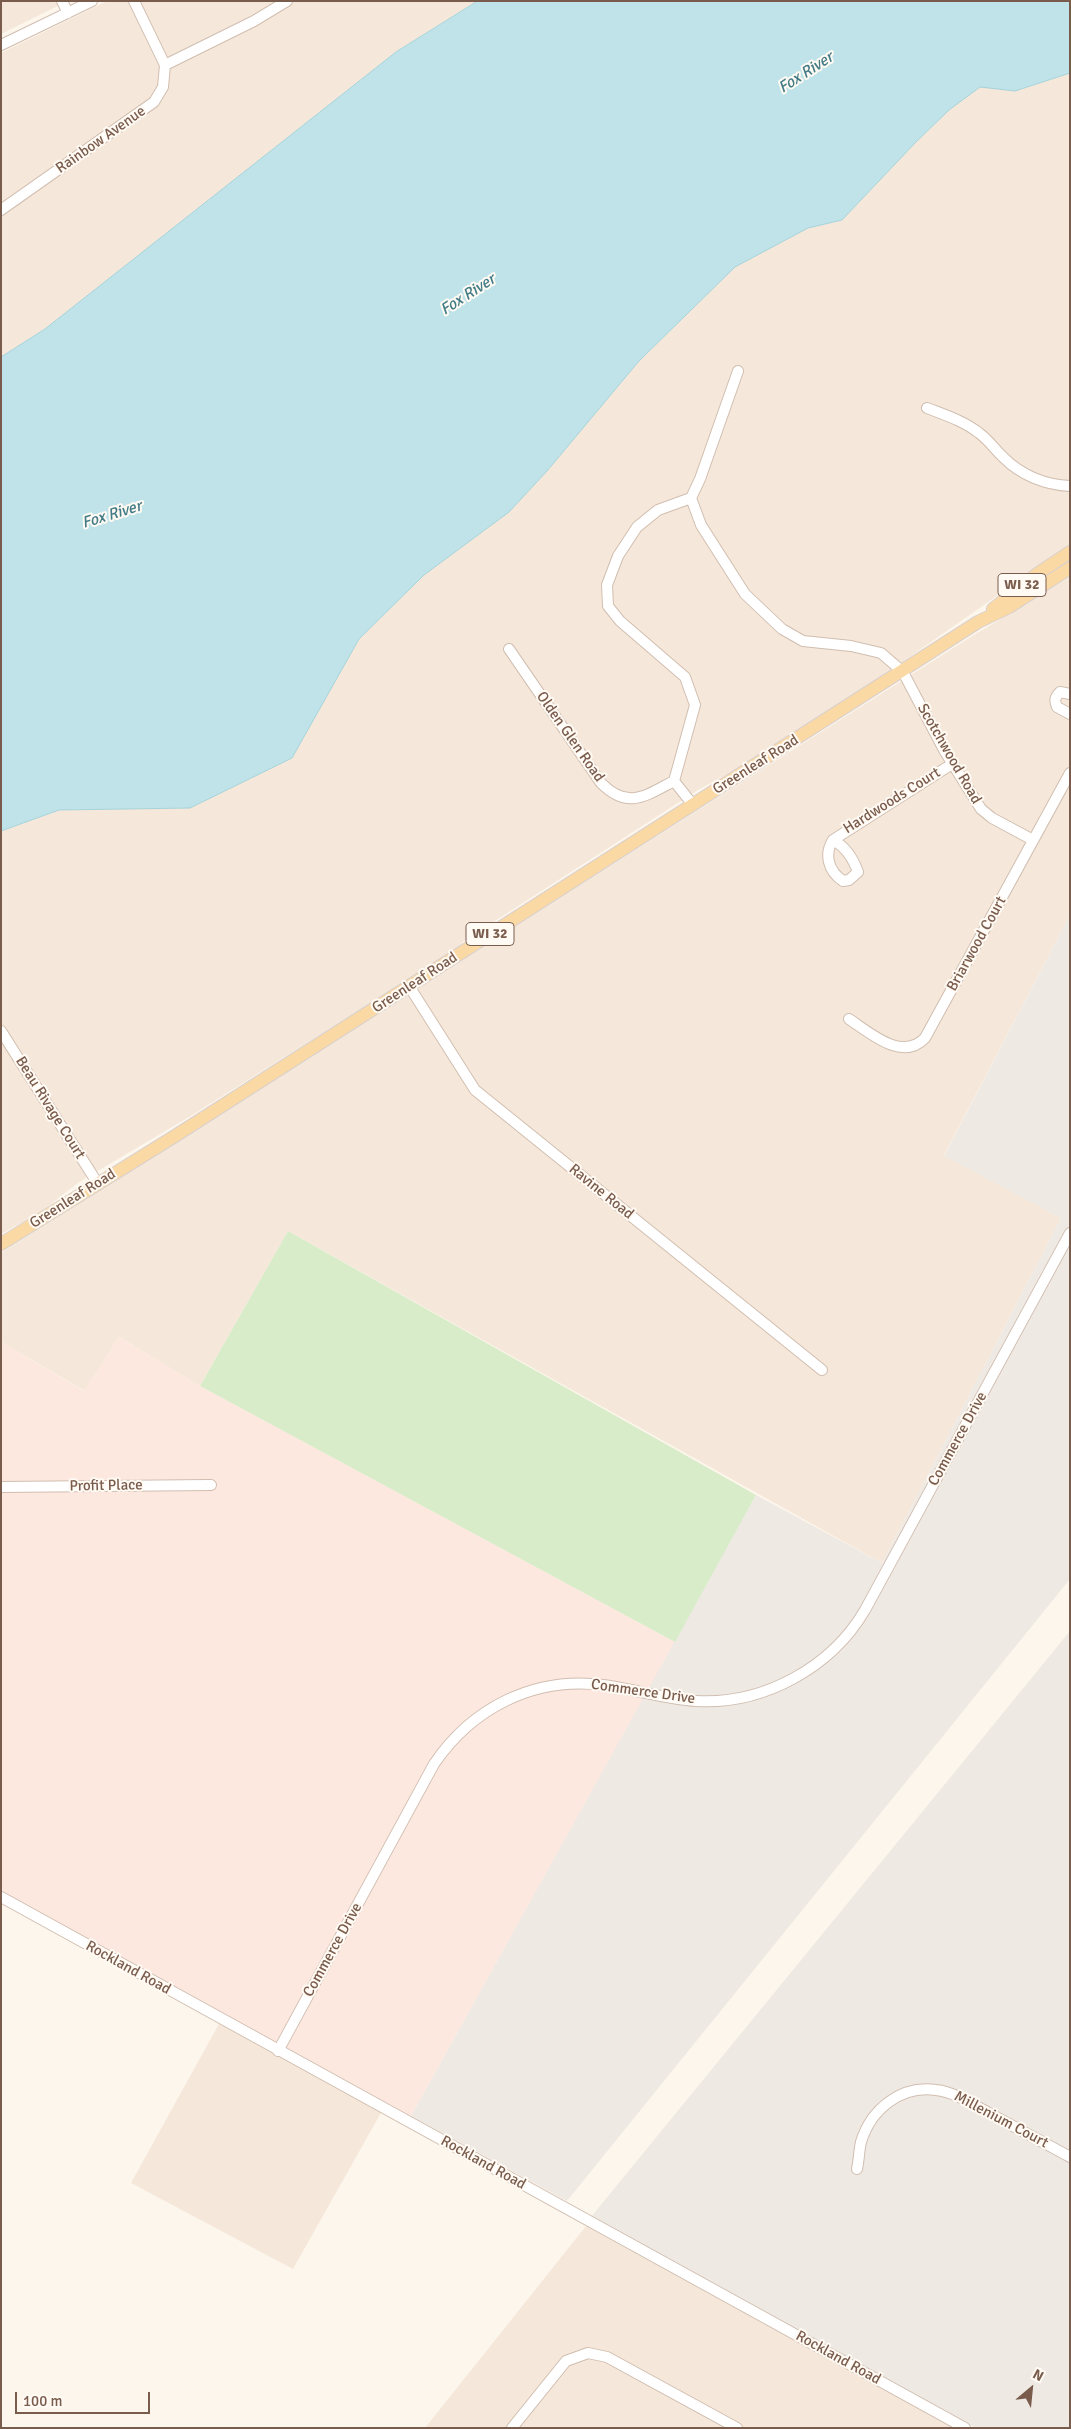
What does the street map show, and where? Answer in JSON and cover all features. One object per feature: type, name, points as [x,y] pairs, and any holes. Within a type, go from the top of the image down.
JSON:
[{"type":"main road","name":"Greenleaf Road","points":[[1,1244],[904,672],[978,622],[1022,585],[1070,552]]},
{"type":"main road","name":"Greenleaf Road","points":[[978,622],[1008,607],[1070,568]]},
{"type":"street","points":[[62,1],[68,13]]},
{"type":"street","points":[[1,46],[92,1]]},
{"type":"street","points":[[134,1],[166,65],[254,21],[287,1]]},
{"type":"street","name":"Rainbow Avenue","points":[[1,210],[154,102],[163,87],[166,65]]},
{"type":"street","points":[[693,805],[674,781],[695,705],[685,677],[620,621],[608,606],[607,585],[618,556],[637,527],[658,510],[690,498],[700,479],[738,371]]},
{"type":"street","points":[[927,408],[966,424],[978,432],[1004,458],[1029,476],[1054,484],[1070,486]]},
{"type":"street","points":[[690,498],[701,525],[745,594],[782,629],[803,640],[851,646],[881,653],[904,672]]},
{"type":"street","name":"Olden Glen Road","points":[[509,649],[601,783],[612,794],[625,799],[644,796],[674,781]]},
{"type":"street","name":"Scotchwood Road","points":[[904,672],[952,764],[981,809],[992,818],[1033,840]]},
{"type":"street","points":[[1070,694],[1060,692],[1056,696],[1055,702],[1057,707],[1070,714]]},
{"type":"street","name":"Hardwoods Court","points":[[833,840],[952,764]]},
{"type":"street","name":"Briarwood Court","points":[[849,1020],[896,1047],[910,1048],[922,1041],[1070,773]]},
{"type":"street","name":"Ravine Road","points":[[409,986],[475,1090],[822,1370]]},
{"type":"street","name":"Beau Rivage Court","points":[[1,1032],[98,1184]]},
{"type":"street","name":"Commerce Drive","points":[[278,2050],[434,1764],[456,1736],[479,1715],[518,1694],[566,1683],[603,1685],[696,1701],[751,1695],[798,1676],[816,1664],[841,1642],[865,1610],[1070,1234]]},
{"type":"street","name":"Profit Place","points":[[1,1487],[211,1484]]},
{"type":"street","name":"Rockland Road","points":[[1,1897],[965,2428]]},
{"type":"street","name":"Millenium Court","points":[[857,2168],[861,2143],[876,2114],[893,2099],[914,2090],[926,2089],[937,2090],[959,2097],[1070,2157]]},
{"type":"street","points":[[512,2428],[566,2361],[588,2353],[608,2357],[737,2428]]},
{"type":"shaded area","points":[[1,1],[68,1],[1,34]]},
{"type":"shaded area","points":[[107,1],[478,1],[396,52],[45,329],[1,357],[1,53]]},
{"type":"shaded area","points":[[1068,73],[1070,74],[1070,545],[862,690],[751,761],[698,790],[464,941],[460,946],[431,965],[189,1117],[79,1182],[41,1212],[1,1234],[1,831],[59,810],[190,808],[292,758],[359,639],[424,575],[509,512],[547,471],[639,361],[735,267],[808,228],[842,220],[915,143],[949,110],[980,86],[1015,91]]},
{"type":"shaded area","points":[[1070,577],[1070,915],[944,1155],[1061,1218],[882,1563],[288,1231],[200,1386],[119,1337],[85,1391],[1,1342],[1,1253],[969,638]]},
{"type":"shaded area","points":[[1070,915],[1070,1579],[567,2201],[411,2116],[756,1495],[882,1563],[1061,1218],[944,1156]]},
{"type":"shaded area","points":[[119,1337],[200,1386],[675,1642],[411,2116],[1,1891],[1,1342],[84,1391]]},
{"type":"shaded area","points":[[1070,1631],[1070,2428],[976,2428],[591,2217]]},
{"type":"shaded area","points":[[220,2022],[382,2111],[293,2269],[131,2183]]},
{"type":"shaded area","points":[[586,2226],[953,2428],[425,2428]]},
{"type":"green space","points":[[288,1231],[756,1495],[675,1642],[200,1386]]},
{"type":"water","name":"Fox River","points":[[478,1],[1070,1],[1070,73],[1015,91],[980,87],[949,110],[842,220],[808,228],[735,267],[639,361],[547,471],[509,512],[424,575],[359,639],[292,758],[190,808],[59,810],[1,831],[1,357],[45,329],[396,52]]}]
